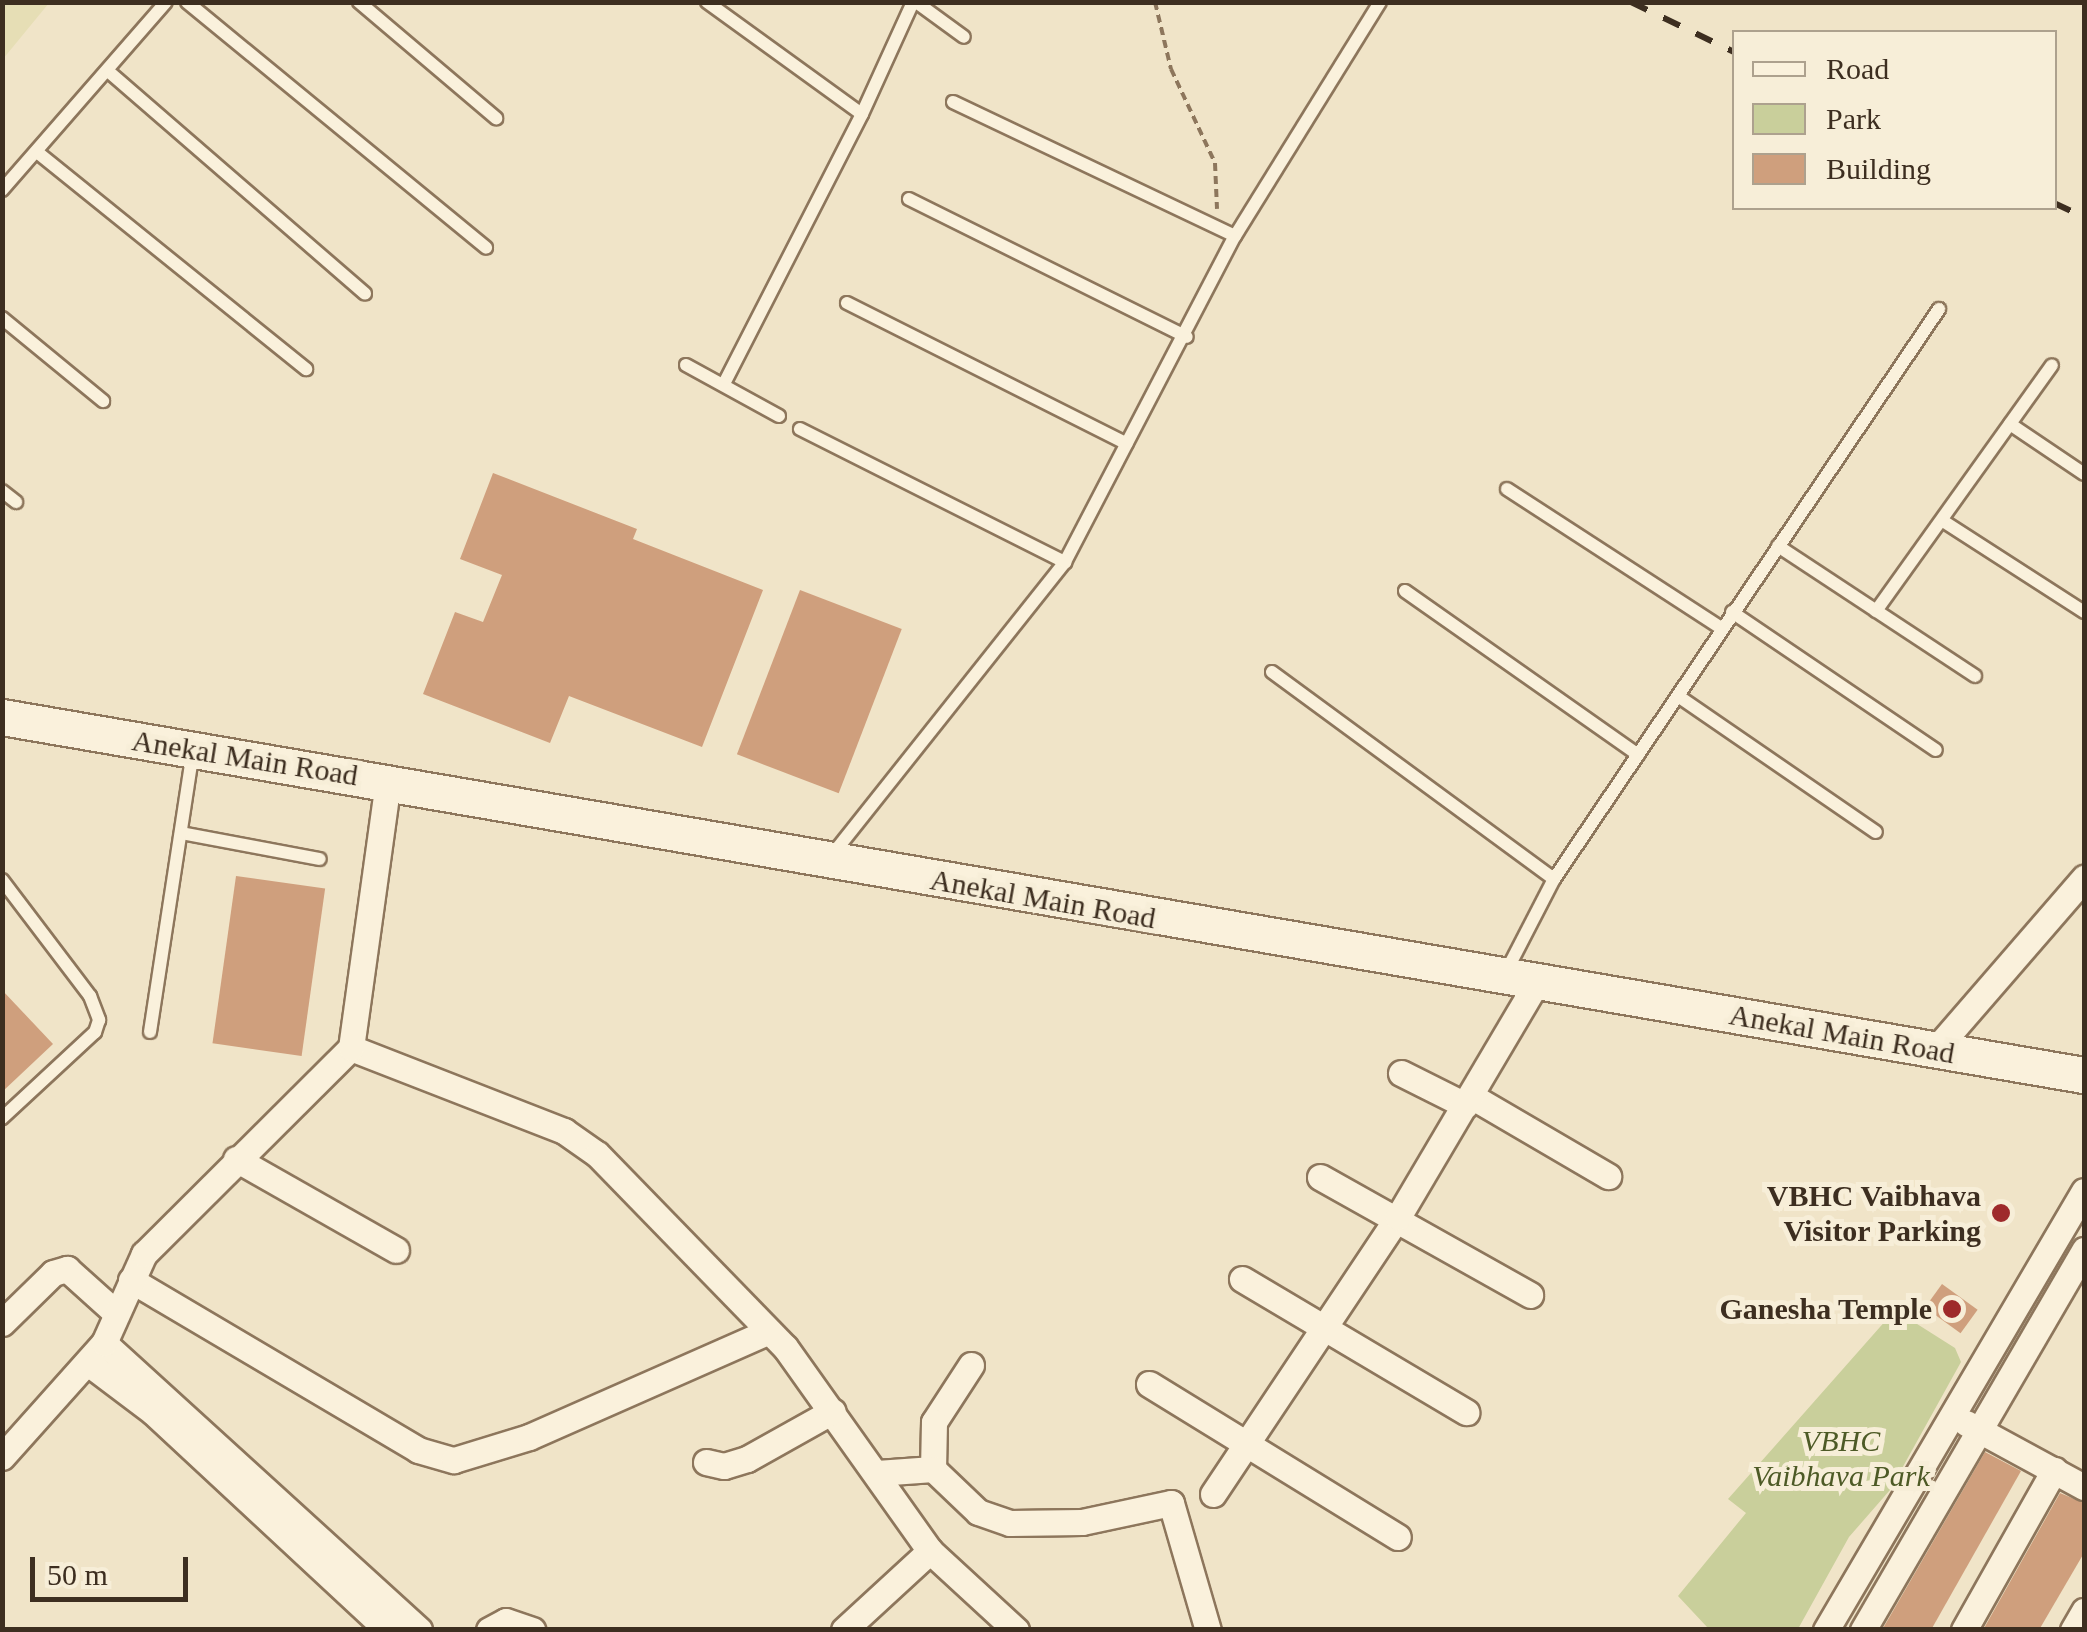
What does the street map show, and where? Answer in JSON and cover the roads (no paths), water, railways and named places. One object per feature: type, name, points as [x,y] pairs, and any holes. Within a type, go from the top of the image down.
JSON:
[{"type":"main road","name":"Anekal Main Road","points":[[2,718],[2084,1075]]},
{"type":"street","points":[[2,1457],[96,1353],[144,1254],[351,1048],[388,782]]},
{"type":"street","points":[[1935,1050],[2084,878]]},
{"type":"street","points":[[1213,1494],[1398,1217],[1468,1100],[1520,981]]},
{"type":"street","points":[[351,1048],[564,1131],[597,1154],[770,1331],[833,1412],[930,1551],[1016,1630]]},
{"type":"street","points":[[1401,1073],[1468,1100],[1608,1176]]},
{"type":"street","points":[[236,1159],[396,1250]]},
{"type":"street","points":[[1320,1177],[1398,1217],[1530,1294]]},
{"type":"street","points":[[1826,1630],[2084,1191]]},
{"type":"street","points":[[1862,1630],[2084,1250]]},
{"type":"street","points":[[2,1324],[54,1273],[67,1269],[116,1312]]},
{"type":"street","points":[[1242,1279],[1322,1332],[1466,1412]]},
{"type":"street","points":[[131,1280],[418,1450],[454,1460],[529,1437],[770,1331]]},
{"type":"street","points":[[96,1353],[153,1412],[388,1630]]},
{"type":"street","points":[[96,1353],[418,1630]]},
{"type":"street","points":[[932,1469],[934,1422],[971,1365]]},
{"type":"street","points":[[1150,1384],[1398,1537]]},
{"type":"street","points":[[706,1462],[724,1466],[747,1459],[833,1412]]},
{"type":"street","points":[[1950,1414],[2084,1487]]},
{"type":"street","points":[[876,1473],[932,1469],[978,1512],[1010,1523],[1082,1522],[1171,1503],[1208,1630]]},
{"type":"street","points":[[1964,1630],[2054,1470]]},
{"type":"street","points":[[844,1630],[930,1551]]},
{"type":"street","points":[[2074,1630],[2084,1611]]},
{"type":"street","points":[[490,1630],[506,1620],[532,1630]]},
{"type":"lane","points":[[2,190],[166,2]]},
{"type":"lane","points":[[187,2],[486,248]]},
{"type":"lane","points":[[358,2],[496,118]]},
{"type":"lane","points":[[707,2],[862,114]]},
{"type":"lane","points":[[724,384],[915,2],[964,37]]},
{"type":"lane","points":[[828,861],[1065,562],[1187,337],[1235,236],[1380,2]]},
{"type":"lane","points":[[108,71],[364,294]]},
{"type":"lane","points":[[953,102],[1235,236]]},
{"type":"lane","points":[[37,152],[306,369]]},
{"type":"lane","points":[[909,199],[1187,337]]},
{"type":"lane","points":[[847,303],[1127,444]]},
{"type":"lane","points":[[1520,981],[1554,878],[1939,309]]},
{"type":"lane","points":[[2,318],[102,400]]},
{"type":"lane","points":[[686,365],[779,416]]},
{"type":"lane","points":[[1876,611],[2052,365]]},
{"type":"lane","points":[[2010,424],[2084,474]]},
{"type":"lane","points":[[800,429],[1065,562]]},
{"type":"lane","points":[[1507,489],[1720,628]]},
{"type":"lane","points":[[2,491],[16,502]]},
{"type":"lane","points":[[1943,521],[2084,612]]},
{"type":"lane","points":[[1778,546],[1975,676]]},
{"type":"lane","points":[[1404,591],[1638,755]]},
{"type":"lane","points":[[1732,612],[1936,750]]},
{"type":"lane","points":[[1272,672],[1554,878]]},
{"type":"lane","points":[[1678,696],[1876,832]]},
{"type":"lane","points":[[150,1032],[194,750]]},
{"type":"lane","points":[[180,833],[320,859]]},
{"type":"lane","points":[[2,880],[90,996],[99,1020],[94,1032],[2,1118]]},
{"type":"railway","points":[[1631,2],[1732,51]]},
{"type":"railway","points":[[2057,204],[2084,217]]},
{"type":"place","name":"VBHC Vaibhava Visitor Parking","points":[[2001,1213]]},
{"type":"place","name":"Ganesha Temple","points":[[1952,1309]]},
{"type":"park label","name":"VBHC Vaibhava Park","points":[[1841,1458]]}]
